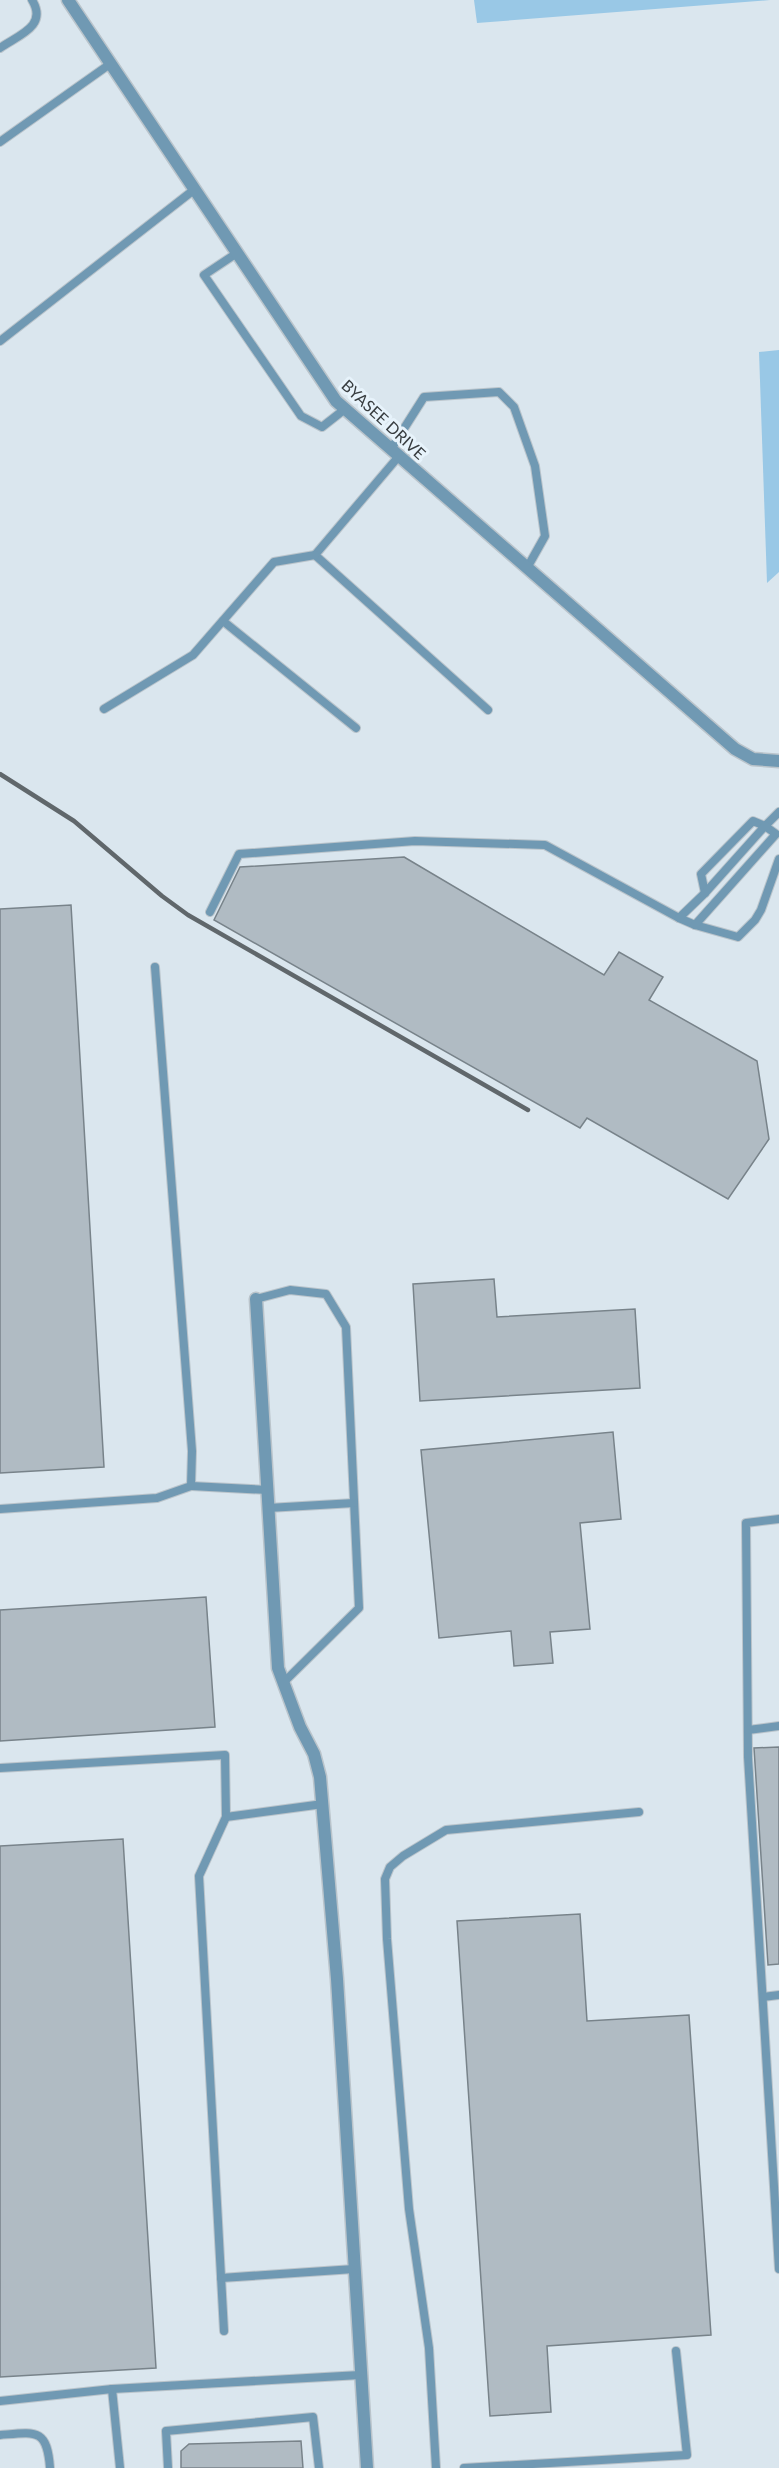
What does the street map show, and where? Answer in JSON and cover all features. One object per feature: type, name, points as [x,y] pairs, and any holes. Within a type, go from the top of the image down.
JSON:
[{"type":"street","name":"BYASEE DRIVE","points":[[68,0],[336,401],[735,749],[753,759],[779,761]]},
{"type":"street","points":[[256,1299],[278,1668],[314,1754],[320,1777],[323,1804],[337,1979],[367,2468]]},
{"type":"lane","points":[[0,48],[34,24],[39,17],[36,1]]},
{"type":"lane","points":[[0,142],[110,64]]},
{"type":"lane","points":[[0,341],[195,189]]},
{"type":"lane","points":[[237,253],[204,275],[301,416],[322,427],[345,409]]},
{"type":"lane","points":[[104,710],[192,655],[274,562],[315,555],[395,453],[424,397],[499,392],[514,407],[536,466],[545,536],[527,568]]},
{"type":"lane","points":[[315,555],[488,710]]},
{"type":"lane","points":[[223,621],[356,728]]},
{"type":"lane","points":[[679,918],[779,812]]},
{"type":"lane","points":[[696,925],[776,834],[753,821],[701,874],[705,893]]},
{"type":"lane","points":[[210,912],[239,854],[416,841],[545,845],[679,918],[738,937],[755,920],[761,910],[779,859]]},
{"type":"lane","points":[[155,967],[192,1451],[191,1486]]},
{"type":"lane","points":[[256,1299],[290,1290],[326,1294],[346,1327],[359,1608],[283,1683]]},
{"type":"lane","points":[[0,1509],[157,1498],[191,1486],[268,1490]]},
{"type":"lane","points":[[268,1508],[354,1503]]},
{"type":"lane","points":[[779,1519],[746,1523],[749,1768],[779,2269]]},
{"type":"lane","points":[[748,1730],[779,1726]]},
{"type":"lane","points":[[0,1768],[225,1755],[226,1817],[199,1876],[224,2331]]},
{"type":"lane","points":[[226,1817],[323,1804]]},
{"type":"lane","points":[[436,2468],[429,2348],[409,2209],[387,1939],[386,1879],[390,1867],[403,1856],[446,1830],[639,1812]]},
{"type":"lane","points":[[763,1997],[779,1995]]},
{"type":"lane","points":[[221,2278],[354,2269]]},
{"type":"lane","points":[[464,2468],[687,2455],[676,2351]]},
{"type":"lane","points":[[0,2401],[112,2389],[360,2375]]},
{"type":"lane","points":[[112,2389],[120,2468]]},
{"type":"lane","points":[[168,2468],[166,2431],[313,2417],[319,2468]]},
{"type":"lane","points":[[0,2435],[26,2433],[40,2436],[48,2446],[50,2468]]},
{"type":"shaded area","points":[[474,0],[770,0],[477,23]]},
{"type":"shaded area","points":[[779,350],[779,572],[767,583],[759,352]]},
{"type":"building","points":[[404,857],[604,975],[619,952],[663,977],[649,1000],[757,1061],[769,1139],[728,1199],[587,1118],[580,1128],[214,920],[240,867]]},
{"type":"building","points":[[71,905],[104,1467],[0,1473],[0,909]]},
{"type":"building","points":[[494,1279],[497,1317],[635,1309],[640,1388],[420,1401],[413,1284]]},
{"type":"building","points":[[613,1432],[621,1519],[580,1523],[590,1629],[550,1632],[553,1663],[514,1666],[511,1631],[439,1638],[421,1450]]},
{"type":"building","points":[[206,1597],[215,1727],[0,1741],[0,1610]]},
{"type":"building","points":[[779,1747],[779,1964],[768,1965],[754,1748]]},
{"type":"building","points":[[123,1839],[156,2368],[0,2377],[0,1846]]},
{"type":"building","points":[[580,1914],[587,2021],[689,2015],[711,2335],[547,2346],[551,2412],[490,2416],[457,1921]]},
{"type":"building","points":[[301,2441],[303,2468],[181,2468],[181,2451],[189,2444]]},
{"type":"railway","points":[[0,774],[74,821],[162,896],[188,915],[528,1110]]}]
